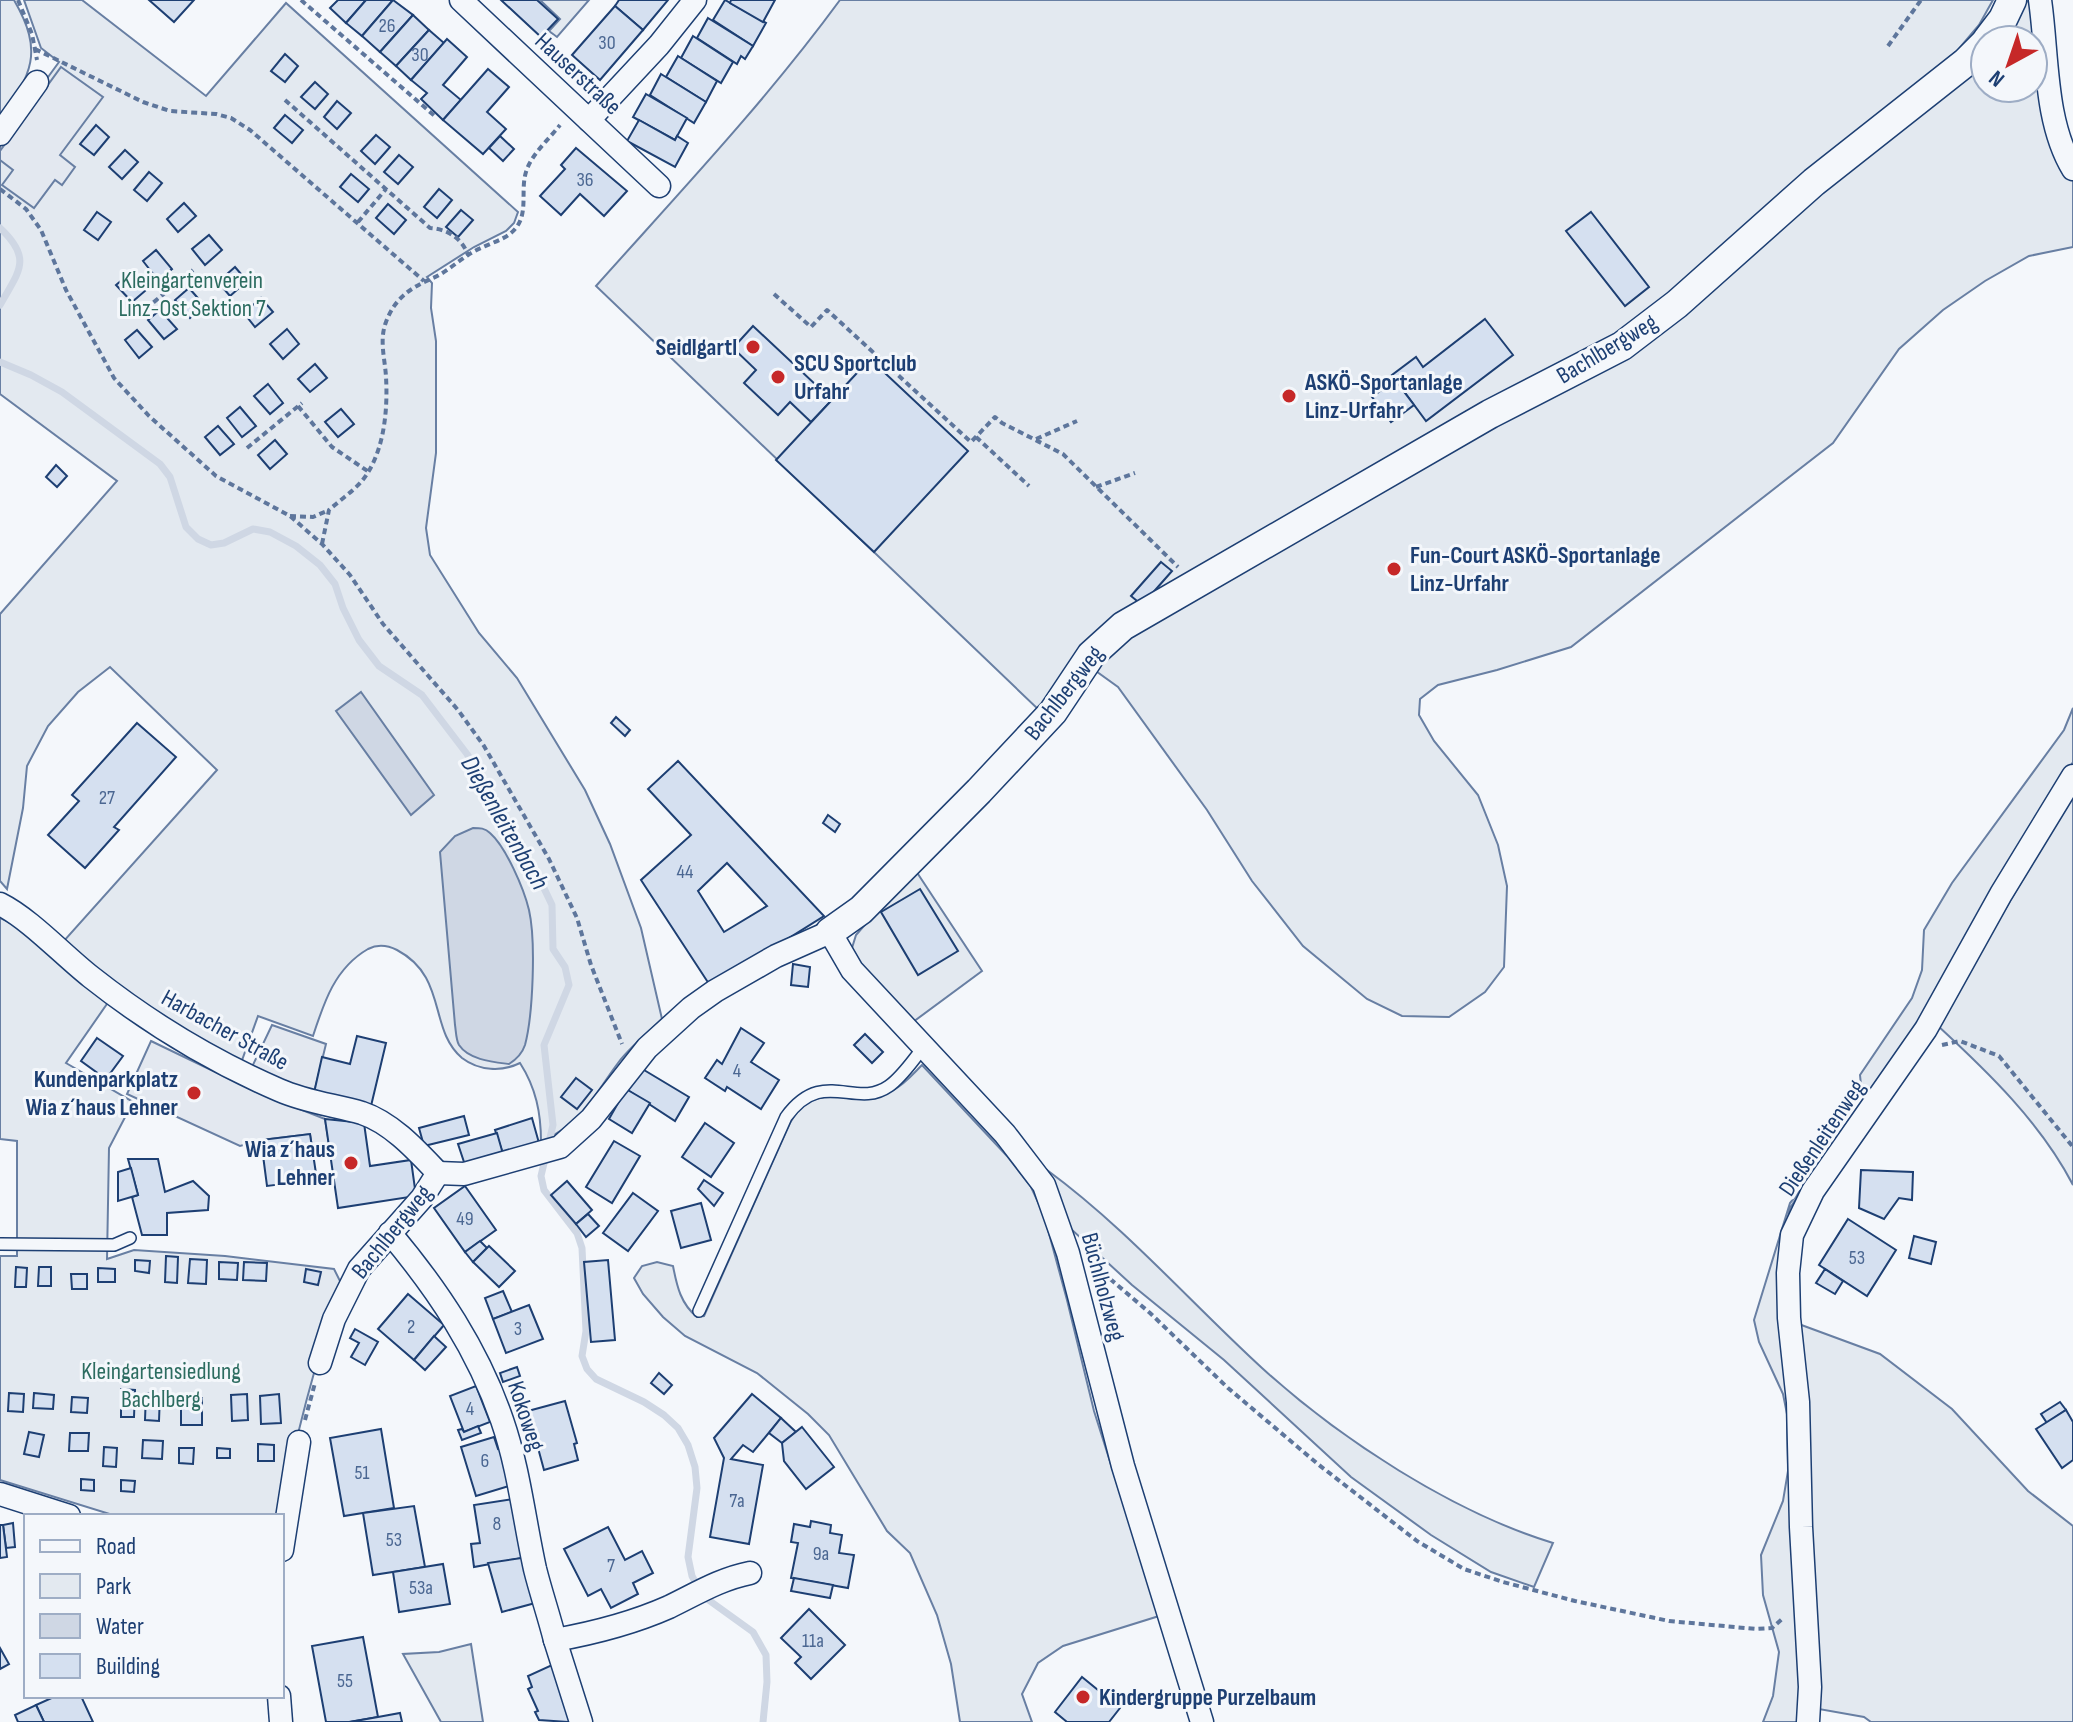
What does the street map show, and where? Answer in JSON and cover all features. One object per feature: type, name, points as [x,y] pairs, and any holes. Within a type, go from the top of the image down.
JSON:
[{"type":"street","name":"Hauserstraße","points":[[461,0],[659,186]]},
{"type":"street","points":[[582,114],[659,45],[695,0]]},
{"type":"street","name":"Bachlbergweg","points":[[1999,24],[2012,0]]},
{"type":"street","points":[[2040,0],[2057,131],[2063,153],[2073,169]]},
{"type":"street","name":"Bachlbergweg","points":[[320,1363],[345,1293],[359,1269],[422,1198],[438,1173],[464,1174],[523,1159],[549,1152],[574,1137],[605,1103],[647,1048],[691,1008],[776,956],[830,932],[861,910],[1033,734],[1068,693],[1091,655],[1106,640],[1140,614],[1490,414],[1622,346],[1677,304],[1814,182],[1969,58]]},
{"type":"street","points":[[0,134],[37,82]]},
{"type":"street","name":"Dießenleitenweg","points":[[1808,1722],[1810,1687],[1798,1402],[1789,1318],[1788,1273],[1792,1235],[1813,1191],[1926,1029],[2001,894],[2073,776]]},
{"type":"street","name":"Harbacher Straße","points":[[0,904],[127,1005],[167,1031],[280,1091],[310,1102],[365,1114],[394,1132],[438,1173]]},
{"type":"street","name":"Büchlholzweg","points":[[830,932],[852,970],[1030,1164],[1044,1185],[1068,1253],[1123,1466],[1202,1722]]},
{"type":"street","name":"Kokoweg","points":[[390,1233],[437,1291],[462,1331],[503,1422],[518,1476],[535,1568],[581,1722]]},
{"type":"street","points":[[284,1537],[299,1442]]},
{"type":"street","points":[[0,1494],[63,1514]]},
{"type":"street","points":[[555,1640],[628,1622],[750,1573]]},
{"type":"street","points":[[279,1698],[281,1722]]},
{"type":"lane","points":[[699,1311],[786,1117],[796,1103],[810,1093],[876,1092],[888,1087],[923,1048]]},
{"type":"lane","points":[[0,1244],[114,1245],[130,1238]]},
{"type":"path","points":[[18,0],[35,49],[37,82]]},
{"type":"path","points":[[301,0],[437,118]]},
{"type":"path","points":[[1888,46],[1921,0]]},
{"type":"path","points":[[35,49],[143,102],[170,111],[231,118],[250,130],[424,281]]},
{"type":"path","points":[[285,100],[430,228],[451,234],[465,246],[468,255]]},
{"type":"path","points":[[290,516],[313,517],[329,510],[360,484],[369,472],[381,441],[387,405],[384,325],[394,305],[409,289],[507,236],[517,226],[524,212],[524,178],[528,165],[582,114]]},
{"type":"path","points":[[0,189],[26,209],[41,230],[66,290],[114,378],[149,416],[216,476],[290,516],[322,544],[350,575],[383,624],[458,710],[512,791],[549,859],[577,918],[615,1029]]},
{"type":"path","points":[[358,222],[386,189]]},
{"type":"path","points":[[138,315],[193,270]]},
{"type":"path","points":[[774,294],[811,327],[827,310],[971,442],[995,417],[1063,454],[1183,573],[1190,586]]},
{"type":"path","points":[[247,448],[300,405],[332,447],[369,472]]},
{"type":"path","points":[[1036,439],[1077,421]]},
{"type":"path","points":[[976,437],[1029,486]]},
{"type":"path","points":[[1096,487],[1135,473]]},
{"type":"path","points":[[322,544],[329,510]]},
{"type":"path","points":[[1935,1046],[1960,1041],[1999,1056],[2073,1147]]},
{"type":"path","points":[[1068,1253],[1089,1262],[1115,1282],[1228,1388],[1319,1465],[1417,1541],[1464,1569],[1575,1601],[1669,1621],[1772,1628],[1787,1611]]},
{"type":"path","points":[[299,1442],[320,1363]]},
{"type":"green space","points":[[0,0],[14,0],[29,34],[31,49],[30,62],[20,89],[0,119]]},
{"type":"green space","name":"Kleingartenverein Linz-Ost Sektion 7","points":[[24,0],[82,0],[206,96],[286,3],[518,212],[514,223],[506,231],[427,277],[432,283],[431,308],[436,341],[436,453],[426,528],[430,555],[479,633],[517,678],[585,790],[610,844],[641,928],[662,1019],[623,1057],[578,1117],[541,1142],[536,1101],[520,1063],[491,1069],[476,1066],[462,1058],[445,1033],[424,974],[413,961],[393,948],[372,947],[347,966],[332,987],[313,1036],[258,1016],[241,1063],[176,1027],[62,943],[217,770],[110,667],[78,692],[48,726],[27,766],[23,808],[7,889],[0,881],[0,614],[117,481],[0,394],[0,143],[59,62],[41,48]]},
{"type":"green space","points":[[540,0],[589,0],[557,37],[549,31],[560,19]]},
{"type":"green space","name":"ASKÖ-Sportanlage Linz-Urfahr","points":[[840,0],[1993,0],[1980,24],[1969,24],[1969,37],[1957,51],[1779,195],[1913,118],[1969,75],[1969,104],[2049,104],[2049,76],[2073,177],[2073,247],[2029,256],[1943,310],[1899,349],[1833,443],[1571,647],[1438,685],[1420,699],[1419,715],[1434,741],[1478,795],[1498,845],[1507,886],[1504,967],[1485,992],[1449,1017],[1402,1016],[1367,999],[1303,946],[1252,881],[1207,810],[1118,687],[1093,669],[1041,712],[596,286],[752,110]]},
{"type":"green space","name":"ASKÖ-Sportanlage Linz-Urfahr","points":[[2025,0],[2032,4],[2037,24],[2011,24]]},
{"type":"green space","points":[[2073,708],[2073,762],[1950,973],[1870,1102],[1862,1095],[1860,1075],[1912,998],[1922,970],[1924,930],[1952,883],[2064,730]]},
{"type":"green space","points":[[2073,794],[2073,1185],[2029,1120],[1994,1080],[1937,1025]]},
{"type":"green space","points":[[914,868],[982,971],[913,1022],[866,973],[852,948],[856,935]]},
{"type":"green space","name":"Kleingartensiedlung Bachlberg","points":[[0,918],[17,926],[109,1001],[66,1063],[133,1102],[109,1148],[107,1259],[134,1250],[225,1256],[334,1269],[342,1285],[307,1399],[281,1514],[110,1514],[0,1480],[0,1256],[17,1256],[17,1141],[0,1139]]},
{"type":"green space","points":[[922,1065],[1007,1156],[1031,1187],[1044,1215],[1094,1411],[1159,1616],[1063,1646],[1038,1663],[1022,1694],[1032,1722],[960,1722],[951,1664],[937,1615],[910,1553],[887,1531],[829,1435],[757,1373],[685,1336],[663,1317],[634,1278],[642,1266],[657,1262],[673,1266],[683,1301],[697,1317],[704,1316],[790,1123],[800,1109],[822,1097],[882,1094],[901,1085]]},
{"type":"green space","points":[[1047,1170],[1104,1216],[1262,1368],[1326,1421],[1437,1493],[1476,1513],[1553,1543],[1534,1587],[1491,1572],[1431,1535],[1351,1477],[1224,1360],[1132,1285],[1071,1229]]},
{"type":"green space","points":[[1810,1179],[1790,1208],[1781,1254],[1803,1722],[1763,1722],[1773,1696],[1779,1652],[1763,1595],[1761,1555],[1783,1501],[1788,1471],[1787,1414],[1783,1394],[1759,1342],[1754,1320],[1790,1203]]},
{"type":"green space","points":[[1796,1323],[1880,1354],[1952,1409],[2028,1491],[2073,1526],[2073,1722],[1871,1722],[1864,1717],[1813,1708]]},
{"type":"green space","points":[[471,1644],[483,1722],[441,1722],[403,1654],[439,1652]]},
{"type":"shaded area","points":[[61,67],[103,97],[60,155],[75,167],[62,185],[55,180],[34,208],[2,185],[13,170],[0,160],[0,151]]},
{"type":"shaded area","points":[[272,1025],[326,1044],[313,1097],[251,1069]]},
{"type":"shaded area","name":"Kundenparkplatz Wia z´haus Lehner","points":[[151,1041],[259,1093],[325,1119],[329,1144],[312,1147],[310,1134],[240,1146],[127,1094]]},
{"type":"water","points":[[361,692],[434,795],[411,815],[336,711]]},
{"type":"water","points":[[473,828],[488,831],[502,848],[523,891],[531,923],[533,978],[528,1032],[522,1051],[509,1064],[469,1054],[459,1045],[456,1035],[440,852],[455,836]]},
{"type":"building","points":[[149,0],[194,0],[174,22]]},
{"type":"building","points":[[338,0],[366,0],[346,23],[330,8]]},
{"type":"building","points":[[366,0],[393,0],[362,36],[346,23]]},
{"type":"building","points":[[393,0],[413,15],[380,52],[362,36]]},
{"type":"building","points":[[501,0],[537,0],[558,19],[541,37]]},
{"type":"building","points":[[619,0],[668,0],[643,30],[615,6]]},
{"type":"building","points":[[725,0],[766,23],[753,46],[713,20]]},
{"type":"building","points":[[731,0],[775,0],[763,22],[730,3]]},
{"type":"building","points":[[615,6],[643,30],[600,80],[572,55]]},
{"type":"building","points":[[413,15],[429,30],[396,66],[380,52]]},
{"type":"building","points":[[708,18],[753,46],[745,59],[741,56],[737,64],[697,38]]},
{"type":"building","points":[[429,30],[444,43],[411,80],[396,66]]},
{"type":"building","points":[[693,36],[733,62],[721,83],[681,58]]},
{"type":"building","points":[[447,39],[467,57],[443,85],[461,100],[443,120],[421,99],[427,93],[411,80]]},
{"type":"building","points":[[285,54],[298,66],[285,82],[271,71]]},
{"type":"building","points":[[678,56],[717,81],[706,102],[666,77]]},
{"type":"building","points":[[488,69],[509,87],[487,112],[506,129],[483,154],[443,120]]},
{"type":"building","points":[[661,74],[706,102],[694,123],[650,95]]},
{"type":"building","points":[[315,82],[328,94],[315,109],[301,97]]},
{"type":"building","points":[[646,94],[687,118],[675,140],[633,117]]},
{"type":"building","points":[[337,101],[351,113],[337,129],[324,117]]},
{"type":"building","points":[[285,115],[303,130],[292,143],[274,128]]},
{"type":"building","points":[[639,120],[675,140],[677,136],[688,143],[675,167],[627,141]]},
{"type":"building","points":[[96,125],[109,137],[94,155],[80,144]]},
{"type":"building","points":[[376,135],[390,147],[375,164],[361,151]]},
{"type":"building","points":[[500,136],[514,149],[503,161],[489,148]]},
{"type":"building","points":[[576,148],[627,191],[604,216],[580,194],[561,215],[540,196],[565,169],[561,165]]},
{"type":"building","points":[[125,150],[138,162],[122,179],[109,167]]},
{"type":"building","points":[[399,155],[413,167],[398,184],[384,172]]},
{"type":"building","points":[[149,172],[162,183],[147,201],[134,190]]},
{"type":"building","points":[[351,174],[369,189],[358,202],[340,187]]},
{"type":"building","points":[[439,189],[452,200],[437,218],[424,207]]},
{"type":"building","points":[[184,203],[196,216],[178,232],[167,219]]},
{"type":"building","points":[[388,204],[406,220],[394,234],[376,218]]},
{"type":"building","points":[[461,210],[473,220],[458,237],[446,227]]},
{"type":"building","points":[[97,212],[111,222],[98,240],[84,230]]},
{"type":"building","points":[[1591,212],[1649,287],[1625,306],[1566,231]]},
{"type":"building","points":[[209,235],[222,250],[205,265],[192,249]]},
{"type":"building","points":[[156,250],[172,269],[158,280],[143,261]]},
{"type":"building","points":[[235,267],[247,281],[230,296],[218,282]]},
{"type":"building","points":[[130,273],[145,291],[132,302],[116,285]]},
{"type":"building","points":[[189,288],[204,305],[190,318],[175,300]]},
{"type":"building","points":[[261,298],[273,312],[255,327],[244,313]]},
{"type":"building","points":[[160,310],[177,329],[164,339],[148,320]]},
{"type":"building","points":[[1485,319],[1513,355],[1426,421],[1392,375],[1416,357],[1423,367]]},
{"type":"building","name":"SCU Sportclub Urfahr","points":[[753,326],[832,400],[811,422],[790,402],[778,415],[744,383],[756,370],[733,348]]},
{"type":"building","points":[[287,329],[299,344],[283,359],[270,344]]},
{"type":"building","points":[[137,330],[152,347],[139,358],[125,340]]},
{"type":"building","points":[[870,359],[968,451],[874,552],[776,460]]},
{"type":"building","points":[[315,364],[327,378],[310,392],[298,379]]},
{"type":"building","points":[[1395,380],[1414,405],[1391,422],[1372,397]]},
{"type":"building","points":[[268,384],[283,403],[270,414],[254,396]]},
{"type":"building","points":[[240,407],[256,426],[242,437],[227,418]]},
{"type":"building","points":[[341,409],[354,424],[338,437],[325,422]]},
{"type":"building","points":[[218,426],[234,444],[220,455],[205,437]]},
{"type":"building","points":[[275,440],[287,454],[270,469],[258,455]]},
{"type":"building","points":[[56,465],[67,476],[57,487],[46,477]]},
{"type":"building","points":[[1161,562],[1172,571],[1142,605],[1131,596]]},
{"type":"building","points":[[616,717],[630,730],[625,736],[611,723]]},
{"type":"building","points":[[137,723],[176,757],[114,827],[119,830],[85,868],[48,835],[79,801],[72,795]]},
{"type":"building","points":[[678,761],[824,916],[711,987],[641,880],[691,835],[648,789]],"holes":[[[727,863],[767,906],[724,932],[698,891]]]},
{"type":"building","points":[[828,815],[840,824],[835,832],[823,823]]},
{"type":"building","points":[[920,889],[958,951],[918,975],[881,912]]},
{"type":"building","points":[[793,964],[810,967],[808,987],[791,985]]},
{"type":"building","points":[[741,1028],[764,1043],[751,1062],[779,1080],[761,1109],[727,1087],[725,1091],[705,1078],[717,1060],[722,1064]]},
{"type":"building","points":[[865,1034],[883,1052],[872,1063],[854,1045]]},
{"type":"building","points":[[357,1036],[386,1043],[371,1106],[314,1093],[322,1057],[350,1064]]},
{"type":"building","points":[[97,1038],[123,1056],[106,1079],[81,1061]]},
{"type":"building","points":[[639,1067],[689,1097],[675,1121],[626,1089]]},
{"type":"building","points":[[576,1078],[592,1090],[577,1109],[561,1097]]},
{"type":"building","points":[[626,1089],[650,1103],[632,1133],[609,1119]]},
{"type":"building","points":[[464,1116],[469,1135],[424,1146],[419,1128]]},
{"type":"building","points":[[532,1118],[539,1143],[503,1154],[495,1130]]},
{"type":"building","name":"Wia z´haus Lehner","points":[[325,1119],[364,1123],[370,1166],[411,1160],[416,1196],[338,1208]]},
{"type":"building","points":[[705,1123],[734,1143],[711,1177],[682,1157]]},
{"type":"building","points":[[497,1133],[503,1154],[465,1165],[458,1144]]},
{"type":"building","points":[[310,1134],[317,1180],[267,1186],[261,1140]]},
{"type":"building","points":[[614,1141],[640,1156],[612,1203],[586,1187]]},
{"type":"building","points":[[128,1159],[158,1159],[165,1192],[193,1181],[209,1196],[208,1210],[167,1213],[167,1235],[142,1235],[132,1197],[138,1195]]},
{"type":"building","points":[[131,1168],[138,1195],[118,1201],[118,1172]]},
{"type":"building","points":[[1861,1170],[1913,1172],[1912,1200],[1899,1198],[1884,1219],[1859,1208]]},
{"type":"building","points":[[704,1180],[723,1193],[714,1206],[698,1189]]},
{"type":"building","points":[[567,1181],[592,1210],[576,1224],[551,1195]]},
{"type":"building","points":[[465,1186],[496,1230],[465,1252],[434,1208]]},
{"type":"building","points":[[633,1193],[658,1211],[628,1251],[603,1233]]},
{"type":"building","points":[[701,1203],[711,1240],[681,1248],[671,1211]]},
{"type":"building","points":[[588,1214],[599,1226],[586,1237],[576,1224]]},
{"type":"building","points":[[1848,1219],[1896,1250],[1867,1296],[1819,1265]]},
{"type":"building","points":[[1914,1236],[1936,1242],[1931,1264],[1909,1258]]},
{"type":"building","points":[[480,1241],[487,1248],[473,1262],[465,1252]]},
{"type":"building","points":[[489,1246],[515,1271],[499,1287],[473,1262]]},
{"type":"building","points":[[166,1256],[178,1257],[177,1283],[165,1282]]},
{"type":"building","points":[[190,1259],[207,1260],[206,1284],[188,1283]]},
{"type":"building","points":[[135,1260],[150,1261],[149,1273],[135,1271]]},
{"type":"building","points":[[608,1260],[615,1340],[591,1342],[584,1262]]},
{"type":"building","points":[[219,1262],[238,1263],[237,1280],[219,1279]]},
{"type":"building","points":[[244,1262],[267,1263],[266,1281],[243,1280]]},
{"type":"building","points":[[16,1267],[27,1268],[26,1287],[15,1287]]},
{"type":"building","points":[[39,1267],[51,1267],[51,1286],[38,1286]]},
{"type":"building","points":[[98,1268],[115,1269],[115,1282],[98,1282]]},
{"type":"building","points":[[306,1269],[321,1272],[318,1285],[304,1282]]},
{"type":"building","points":[[1825,1269],[1843,1281],[1835,1294],[1816,1283]]},
{"type":"building","points":[[71,1274],[87,1274],[87,1289],[72,1289]]},
{"type":"building","points":[[503,1291],[512,1312],[493,1319],[485,1298]]},
{"type":"building","points":[[408,1294],[444,1325],[414,1360],[378,1329]]},
{"type":"building","points":[[529,1305],[543,1339],[506,1353],[493,1319]]},
{"type":"building","points":[[355,1329],[378,1342],[365,1365],[351,1357],[359,1343],[350,1338]]},
{"type":"building","points":[[434,1336],[446,1347],[425,1370],[414,1360]]},
{"type":"building","points":[[517,1367],[520,1376],[503,1382],[500,1373]]},
{"type":"building","points":[[659,1373],[672,1385],[664,1394],[651,1383]]},
{"type":"building","points":[[476,1386],[490,1422],[464,1432],[450,1396]]},
{"type":"building","points":[[121,1389],[135,1390],[134,1417],[121,1417]]},
{"type":"building","points":[[9,1393],[24,1394],[23,1412],[8,1411]]},
{"type":"building","points":[[34,1393],[54,1395],[53,1409],[33,1408]]},
{"type":"building","points":[[146,1393],[160,1394],[159,1421],[145,1420]]},
{"type":"building","points":[[247,1394],[248,1420],[232,1421],[231,1395]]},
{"type":"building","points":[[279,1394],[281,1423],[261,1424],[260,1396]]},
{"type":"building","points":[[752,1394],[781,1418],[753,1452],[743,1445],[731,1459],[763,1465],[749,1544],[710,1537],[724,1458],[714,1438]]},
{"type":"building","points":[[72,1397],[88,1398],[87,1413],[71,1412]]},
{"type":"building","points":[[181,1398],[202,1398],[202,1425],[181,1425]]},
{"type":"building","points":[[565,1401],[577,1443],[574,1444],[578,1460],[544,1470],[528,1411]]},
{"type":"building","points":[[2060,1402],[2066,1410],[2047,1423],[2041,1414]]},
{"type":"building","points":[[2066,1410],[2073,1422],[2073,1460],[2062,1468],[2036,1429]]},
{"type":"building","points":[[781,1418],[796,1432],[782,1443],[769,1433]]},
{"type":"building","points":[[478,1426],[481,1433],[462,1440],[458,1430],[464,1432]]},
{"type":"building","points":[[802,1427],[834,1467],[806,1489],[784,1461],[782,1443]]},
{"type":"building","points":[[381,1429],[394,1508],[344,1516],[330,1438]]},
{"type":"building","points":[[29,1432],[44,1435],[39,1457],[24,1454]]},
{"type":"building","points":[[70,1433],[89,1433],[88,1451],[69,1451]]},
{"type":"building","points":[[494,1437],[498,1449],[501,1448],[509,1486],[476,1496],[461,1447]]},
{"type":"building","points":[[143,1440],[163,1441],[162,1459],[142,1458]]},
{"type":"building","points":[[258,1444],[274,1445],[274,1461],[258,1461]]},
{"type":"building","points":[[104,1447],[117,1448],[116,1467],[103,1466]]},
{"type":"building","points":[[179,1448],[194,1448],[193,1464],[179,1463]]},
{"type":"building","points":[[217,1448],[230,1449],[230,1458],[217,1458]]},
{"type":"building","points":[[81,1479],[94,1480],[94,1491],[81,1490]]},
{"type":"building","points":[[121,1480],[135,1481],[134,1492],[121,1491]]},
{"type":"building","points":[[514,1499],[522,1558],[474,1567],[471,1544],[480,1543],[474,1505]]},
{"type":"building","points":[[414,1506],[425,1567],[373,1575],[363,1513]]},
{"type":"building","points":[[811,1521],[831,1525],[830,1533],[842,1535],[839,1553],[854,1555],[848,1588],[791,1578],[798,1543],[791,1542],[794,1524],[810,1527]]},
{"type":"building","points":[[13,1523],[15,1547],[6,1548],[3,1525]]},
{"type":"building","points":[[0,1525],[3,1525],[7,1557],[0,1558]]},
{"type":"building","points":[[608,1527],[625,1560],[642,1551],[653,1573],[633,1583],[638,1594],[611,1608],[601,1589],[588,1596],[564,1549]]},
{"type":"building","points":[[528,1557],[539,1602],[502,1612],[488,1563]]},
{"type":"building","points":[[443,1564],[450,1604],[399,1612],[393,1572]]},
{"type":"building","points":[[794,1578],[833,1585],[830,1598],[791,1591]]},
{"type":"building","points":[[809,1609],[845,1645],[811,1679],[795,1663],[801,1657],[781,1638]]},
{"type":"building","points":[[363,1637],[378,1717],[326,1722],[312,1646]]},
{"type":"building","points":[[0,1648],[9,1664],[0,1669]]},
{"type":"building","points":[[552,1665],[575,1719],[568,1722],[539,1720],[528,1689],[532,1687],[528,1676]]},
{"type":"building","points":[[1082,1677],[1120,1708],[1109,1722],[1067,1722],[1055,1712]]},
{"type":"building","points":[[52,1698],[82,1698],[93,1722],[44,1722],[36,1705]]},
{"type":"building","points":[[36,1705],[44,1722],[18,1722],[15,1715]]},
{"type":"building","points":[[400,1713],[402,1722],[350,1722],[378,1717]]},
{"type":"waterway","name":"Dießenleitenbach","points":[[0,228],[17,248],[20,257],[17,274],[0,305]]},
{"type":"waterway","name":"Dießenleitenbach","points":[[0,362],[62,392],[160,464],[170,477],[186,527],[198,539],[211,545],[224,543],[253,529],[270,532],[296,546],[320,565],[335,584],[359,640],[379,666],[422,695],[488,786],[552,905],[553,949],[565,967],[569,985],[544,1045],[553,1125],[541,1176],[544,1190],[577,1233],[582,1248],[586,1331],[582,1356],[587,1369],[596,1379],[664,1415],[678,1428],[688,1445],[697,1488],[688,1557],[692,1576],[703,1596],[753,1632],[766,1655],[763,1722]]},
{"type":"place","name":"Seidlgartl","points":[[753,347]]},
{"type":"place","name":"SCU Sportclub Urfahr","points":[[778,377]]},
{"type":"place","name":"ASKÖ-Sportanlage Linz-Urfahr","points":[[1289,396]]},
{"type":"place","name":"Fun-Court ASKÖ-Sportanlage Linz-Urfahr","points":[[1394,569]]},
{"type":"place","name":"Kundenparkplatz Wia z´haus Lehner","points":[[194,1093]]},
{"type":"place","name":"Wia z´haus Lehner","points":[[351,1163]]},
{"type":"place","name":"Kindergruppe Purzelbaum","points":[[1083,1697]]}]
